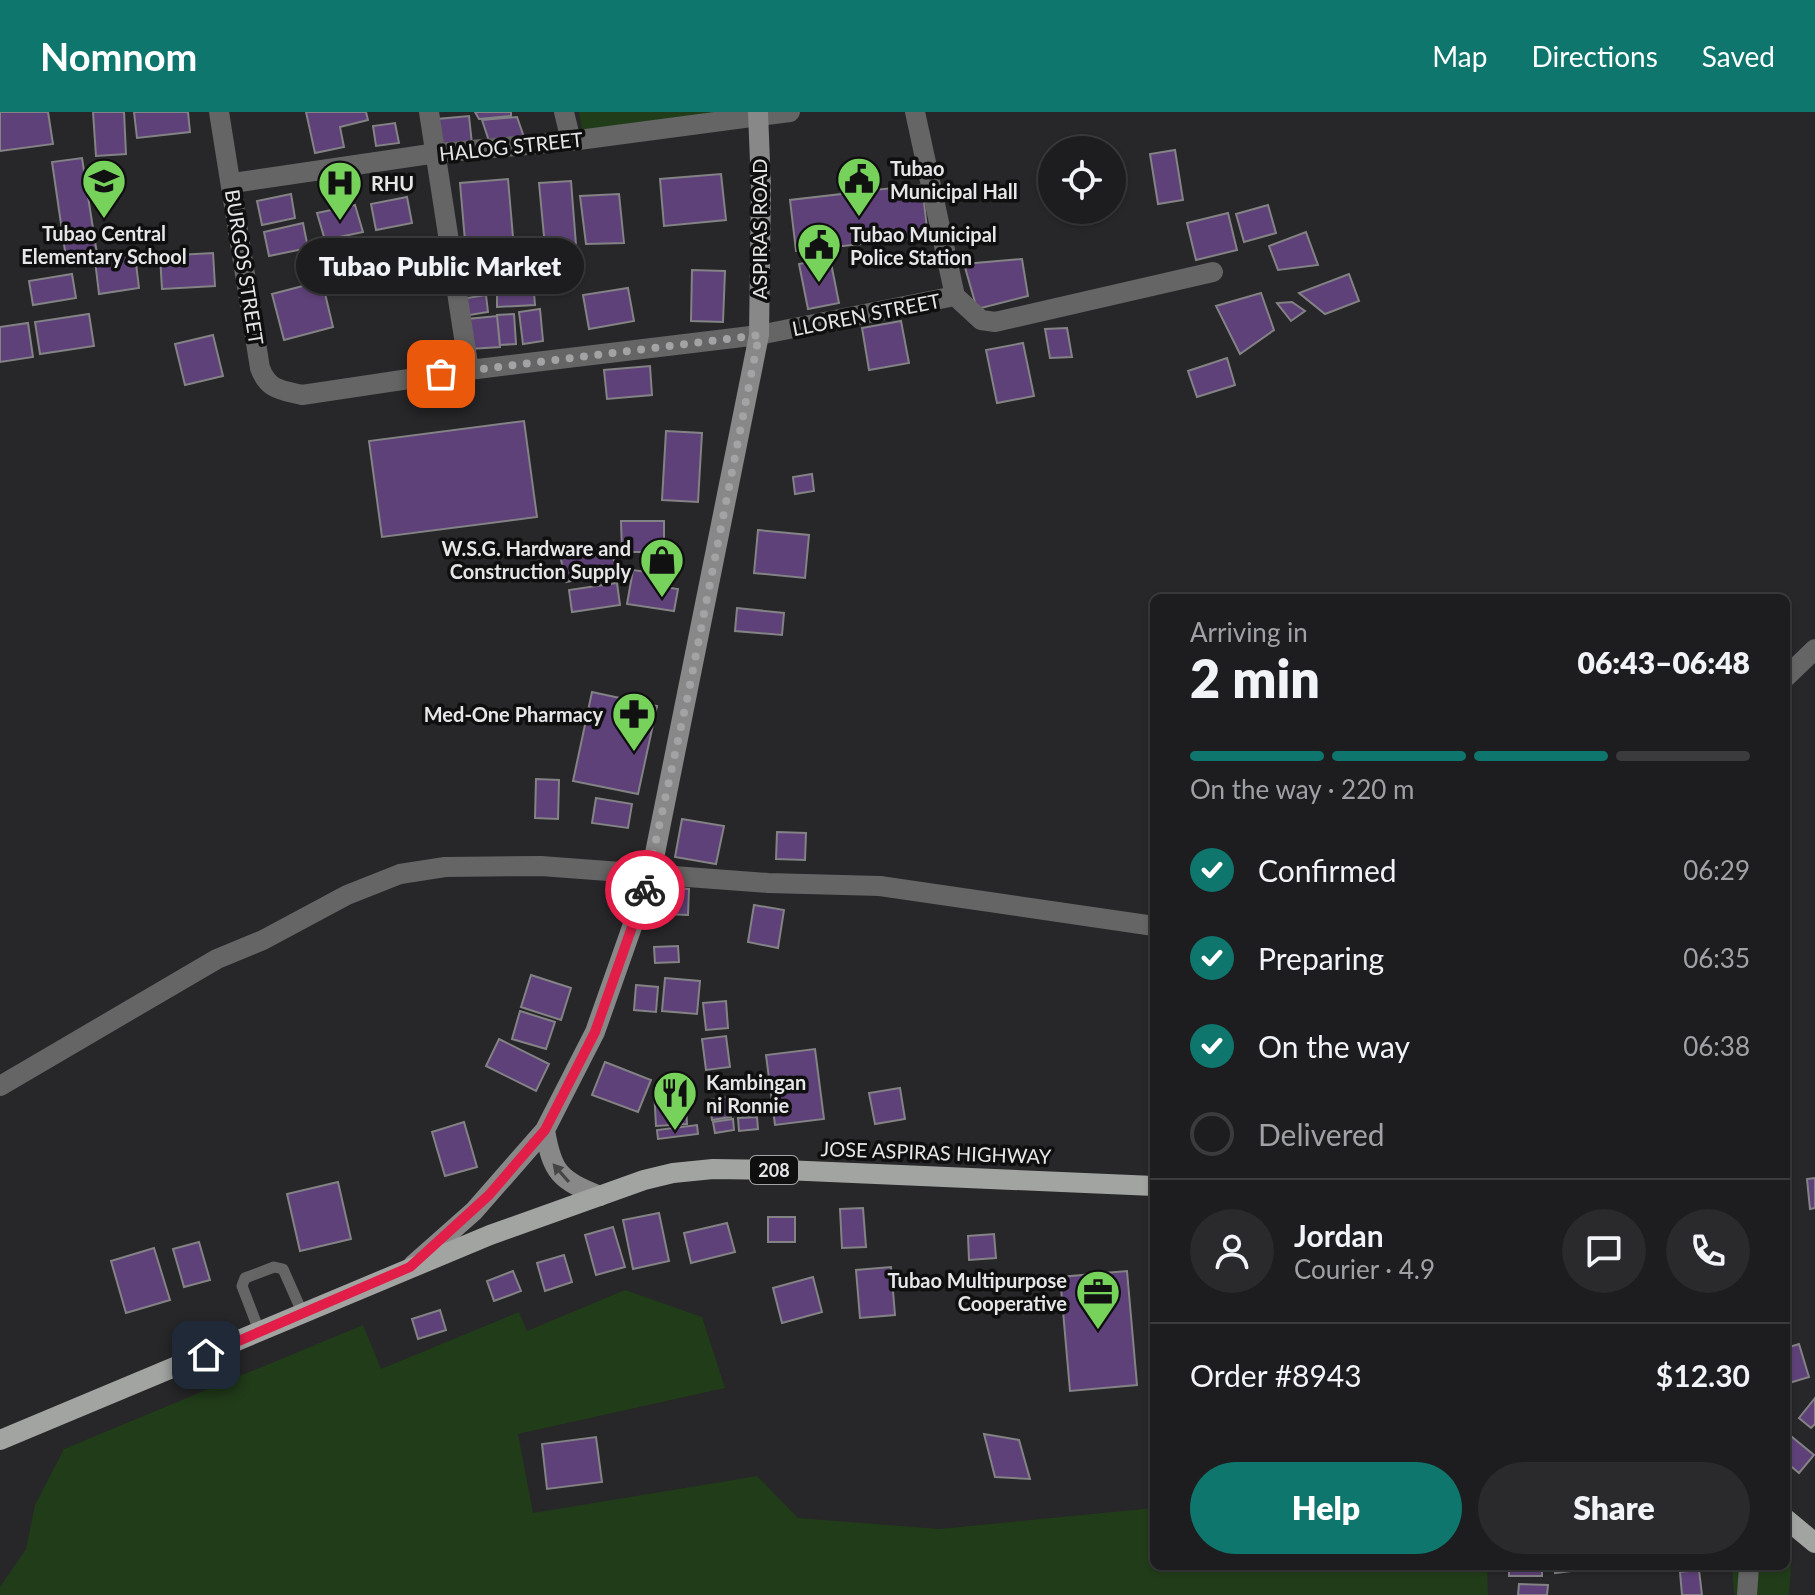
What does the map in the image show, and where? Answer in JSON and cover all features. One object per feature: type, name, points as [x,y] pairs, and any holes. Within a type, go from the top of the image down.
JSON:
[{"type":"main road","name":"ASPIRAS ROAD","points":[[410,1267],[474,1211],[545,1130],[595,1032],[651,873],[759,335],[758,114]]},
{"type":"main road","points":[[545,1130],[551,1162],[560,1176],[600,1196]]},
{"type":"main road","name":"JOSE ASPIRAS HIGHWAY","points":[[0,1440],[260,1333],[410,1267],[644,1180],[713,1169],[1150,1186]]},
{"type":"main road","points":[[1790,1522],[1815,1543]]},
{"type":"street","name":"BURGOS STREET","points":[[219,112],[233,183],[260,368],[271,387],[302,395]]},
{"type":"street","points":[[429,112],[469,370]]},
{"type":"street","points":[[564,112],[571,141]]},
{"type":"street","name":"HALOG STREET","points":[[233,183],[437,153],[571,141],[790,112]]},
{"type":"street","points":[[915,112],[955,296],[981,320],[995,322],[1213,272]]},
{"type":"street","name":"LLOREN STREET","points":[[302,395],[469,370],[759,335],[955,296]]},
{"type":"street","points":[[1790,673],[1815,649]]},
{"type":"street","points":[[0,1086],[217,959],[263,940],[347,895],[400,874],[445,867],[486,865],[651,873],[768,883],[880,886],[1150,925]]},
{"type":"street","points":[[1747,1595],[1749,1570]]},
{"type":"lane","points":[[260,1333],[242,1286],[245,1278],[274,1267],[283,1269],[303,1314]]},
{"type":"green space","points":[[579,112],[727,112],[583,136]]},
{"type":"green space","points":[[625,1290],[702,1317],[725,1388],[518,1434],[533,1513],[757,1476],[798,1518],[939,1529],[1150,1508],[1150,1570],[1487,1570],[1488,1595],[0,1595],[0,1587],[26,1549],[35,1505],[64,1449],[363,1325],[381,1369],[519,1312],[527,1331]]},
{"type":"green space","points":[[1790,1551],[1792,1553],[1789,1595],[1734,1595],[1732,1570],[1790,1570]]},
{"type":"building","points":[[0,112],[48,112],[53,144],[0,151]]},
{"type":"building","points":[[93,112],[124,112],[126,154],[96,156]]},
{"type":"building","points":[[134,112],[188,112],[190,132],[137,138]]},
{"type":"building","points":[[306,112],[366,112],[368,120],[340,127],[344,147],[315,153]]},
{"type":"building","points":[[475,112],[511,112],[511,116],[479,119]]},
{"type":"building","points":[[469,116],[472,144],[440,147],[437,119]]},
{"type":"building","points":[[517,117],[525,140],[490,144],[482,120]]},
{"type":"building","points":[[395,123],[399,143],[376,146],[373,126]]},
{"type":"building","points":[[1175,150],[1183,200],[1158,204],[1150,154]]},
{"type":"building","points":[[82,158],[97,254],[66,258],[52,162]]},
{"type":"building","points":[[721,174],[726,220],[664,226],[660,179]]},
{"type":"building","name":"Tubao Municipal Hall","points":[[863,174],[865,191],[922,185],[928,237],[796,251],[790,200],[841,194],[839,177]]},
{"type":"building","points":[[508,179],[513,237],[465,241],[460,183]]},
{"type":"building","points":[[571,181],[576,245],[545,247],[539,183]]},
{"type":"building","points":[[291,194],[295,218],[262,225],[257,201]]},
{"type":"building","points":[[619,194],[624,243],[586,244],[580,196]]},
{"type":"building","points":[[407,197],[412,223],[376,230],[371,204]]},
{"type":"building","name":"RHU","points":[[355,205],[363,232],[325,240],[317,213]]},
{"type":"building","points":[[1268,205],[1276,233],[1244,242],[1236,214]]},
{"type":"building","points":[[1228,213],[1237,250],[1196,260],[1187,223]]},
{"type":"building","points":[[303,223],[308,248],[269,256],[264,232]]},
{"type":"building","points":[[1306,232],[1318,265],[1278,270],[1269,246]]},
{"type":"building","points":[[488,242],[490,265],[465,267],[463,244]]},
{"type":"building","points":[[213,253],[215,286],[162,289],[160,256]]},
{"type":"building","points":[[135,255],[139,288],[99,294],[95,260]]},
{"type":"building","name":"Tubao Municipal Police Station","points":[[830,258],[839,303],[808,309],[799,264]]},
{"type":"building","points":[[1022,259],[1028,296],[977,309],[964,264]]},
{"type":"building","points":[[692,270],[725,271],[723,322],[691,321]]},
{"type":"building","points":[[528,271],[529,288],[498,290],[496,273]]},
{"type":"building","points":[[494,273],[496,291],[461,295],[459,276]]},
{"type":"building","points":[[72,274],[76,298],[33,305],[29,281]]},
{"type":"building","points":[[1349,274],[1359,301],[1325,314],[1299,293]]},
{"type":"building","points":[[322,281],[333,327],[284,340],[272,294]]},
{"type":"building","points":[[628,288],[634,321],[589,329],[583,295]]},
{"type":"building","points":[[534,293],[535,305],[497,307],[497,295]]},
{"type":"building","points":[[1261,293],[1274,330],[1240,354],[1216,306]]},
{"type":"building","points":[[486,295],[488,312],[463,316],[461,299]]},
{"type":"building","points":[[1292,302],[1305,311],[1291,321],[1277,303]]},
{"type":"building","points":[[540,309],[543,341],[523,344],[519,312]]},
{"type":"building","points":[[89,314],[94,346],[40,354],[35,322]]},
{"type":"building","points":[[514,314],[516,344],[500,345],[497,315]]},
{"type":"building","points":[[497,316],[500,347],[470,349],[467,319]]},
{"type":"building","points":[[901,321],[909,363],[869,370],[862,328]]},
{"type":"building","points":[[28,323],[33,357],[0,362],[0,327]]},
{"type":"building","points":[[1067,328],[1072,357],[1050,358],[1045,329]]},
{"type":"building","points":[[213,335],[223,376],[185,385],[175,344]]},
{"type":"building","points":[[1023,343],[1034,396],[997,403],[986,350]]},
{"type":"building","points":[[1227,358],[1235,385],[1197,397],[1188,371]]},
{"type":"building","points":[[650,366],[652,395],[607,399],[604,370]]},
{"type":"building","points":[[524,421],[537,517],[382,537],[369,441]]},
{"type":"building","points":[[666,431],[702,433],[698,502],[662,500]]},
{"type":"building","points":[[812,474],[814,491],[795,494],[793,477]]},
{"type":"building","points":[[621,521],[664,521],[664,552],[622,552]]},
{"type":"building","points":[[758,530],[809,535],[805,578],[754,573]]},
{"type":"building","points":[[611,545],[616,572],[566,582],[560,555]]},
{"type":"building","points":[[633,570],[666,575],[664,587],[678,589],[674,611],[627,604]]},
{"type":"building","points":[[617,583],[620,605],[572,612],[569,590]]},
{"type":"building","points":[[737,608],[784,613],[782,635],[735,631]]},
{"type":"building","points":[[592,692],[657,706],[638,794],[573,781]]},
{"type":"building","points":[[536,779],[559,780],[558,819],[535,818]]},
{"type":"building","points":[[596,798],[632,804],[628,828],[592,823]]},
{"type":"building","points":[[682,819],[724,826],[716,864],[675,857]]},
{"type":"building","points":[[777,832],[806,833],[805,860],[776,859]]},
{"type":"building","points":[[664,887],[689,889],[688,915],[662,914]]},
{"type":"building","points":[[754,905],[784,910],[778,948],[748,942]]},
{"type":"building","points":[[678,946],[679,962],[655,963],[654,947]]},
{"type":"building","points":[[531,975],[571,988],[561,1020],[521,1007]]},
{"type":"building","points":[[665,978],[700,981],[697,1014],[662,1011]]},
{"type":"building","points":[[636,985],[658,987],[656,1012],[634,1010]]},
{"type":"building","points":[[726,1001],[728,1028],[706,1030],[703,1003]]},
{"type":"building","points":[[520,1011],[555,1022],[546,1049],[512,1039]]},
{"type":"building","points":[[726,1036],[730,1067],[706,1070],[702,1039]]},
{"type":"building","points":[[499,1039],[549,1064],[536,1091],[486,1066]]},
{"type":"building","points":[[815,1049],[824,1119],[775,1125],[766,1055]]},
{"type":"building","points":[[605,1062],[651,1080],[638,1112],[592,1095]]},
{"type":"building","points":[[685,1087],[687,1124],[656,1126],[654,1089]]},
{"type":"building","points":[[900,1088],[905,1119],[875,1124],[869,1093]]},
{"type":"building","points":[[728,1097],[731,1117],[712,1120],[709,1100]]},
{"type":"building","points":[[757,1117],[758,1129],[739,1131],[738,1118]]},
{"type":"building","points":[[733,1119],[734,1130],[715,1133],[713,1122]]},
{"type":"building","points":[[464,1122],[477,1167],[445,1176],[432,1132]]},
{"type":"building","points":[[697,1125],[698,1134],[658,1139],[657,1130]]},
{"type":"building","points":[[1815,1178],[1815,1208],[1810,1209],[1807,1179]]},
{"type":"building","points":[[338,1182],[351,1239],[300,1251],[287,1194]]},
{"type":"building","points":[[863,1208],[866,1247],[842,1248],[840,1209]]},
{"type":"building","points":[[659,1213],[669,1261],[633,1269],[623,1220]]},
{"type":"building","points":[[768,1217],[795,1217],[795,1242],[768,1242]]},
{"type":"building","points":[[727,1223],[735,1252],[691,1263],[684,1233]]},
{"type":"building","points":[[613,1227],[625,1267],[596,1275],[585,1235]]},
{"type":"building","points":[[994,1234],[996,1258],[969,1260],[968,1236]]},
{"type":"building","points":[[199,1242],[210,1280],[184,1287],[173,1249]]},
{"type":"building","points":[[154,1248],[170,1300],[126,1313],[111,1261]]},
{"type":"building","points":[[564,1255],[572,1282],[545,1291],[537,1263]]},
{"type":"building","points":[[891,1267],[895,1315],[860,1318],[856,1270]]},
{"type":"building","points":[[513,1271],[521,1291],[494,1301],[487,1281]]},
{"type":"building","name":"Tubao Multipurpose Cooperative","points":[[1127,1271],[1137,1385],[1070,1391],[1060,1277]]},
{"type":"building","points":[[813,1277],[822,1312],[782,1323],[773,1288]]},
{"type":"building","points":[[440,1310],[446,1330],[418,1339],[412,1319]]},
{"type":"building","points":[[1799,1344],[1809,1377],[1790,1383],[1790,1347]]},
{"type":"building","points":[[1815,1398],[1815,1424],[1811,1428],[1799,1418]]},
{"type":"building","points":[[984,1434],[1019,1440],[1030,1479],[995,1477]]},
{"type":"building","points":[[1790,1435],[1814,1455],[1799,1473],[1790,1465]]},
{"type":"building","points":[[596,1437],[602,1482],[547,1489],[542,1444]]},
{"type":"building","points":[[1509,1570],[1542,1570],[1542,1576],[1509,1576]]},
{"type":"building","points":[[1699,1570],[1702,1595],[1682,1595],[1680,1572]]},
{"type":"building","points":[[1519,1584],[1548,1585],[1547,1595],[1518,1595]]},
{"type":"way so far","points":[[441,374],[759,335],[688,695],[645,890]]},
{"type":"place","name":"Tubao Municipal Hall","points":[[859,218]]},
{"type":"place","name":"Tubao Central Elementary School","points":[[104,220]]},
{"type":"place","name":"RHU","points":[[340,222]]},
{"type":"place","name":"Tubao Municipal Police Station","points":[[819,284]]},
{"type":"place","name":"Tubao Public Market","points":[[441,374]]},
{"type":"place","name":"W.S.G. Hardware and Construction Supply","points":[[662,599]]},
{"type":"place","name":"Med-One Pharmacy","points":[[634,753]]},
{"type":"place","name":"Kambingan ni Ronnie","points":[[675,1132]]},
{"type":"place","name":"Tubao Multipurpose Cooperative","points":[[1098,1331]]},
{"type":"route","points":[[206,1355],[410,1267],[474,1211],[545,1130],[595,1032],[645,890]]}]
